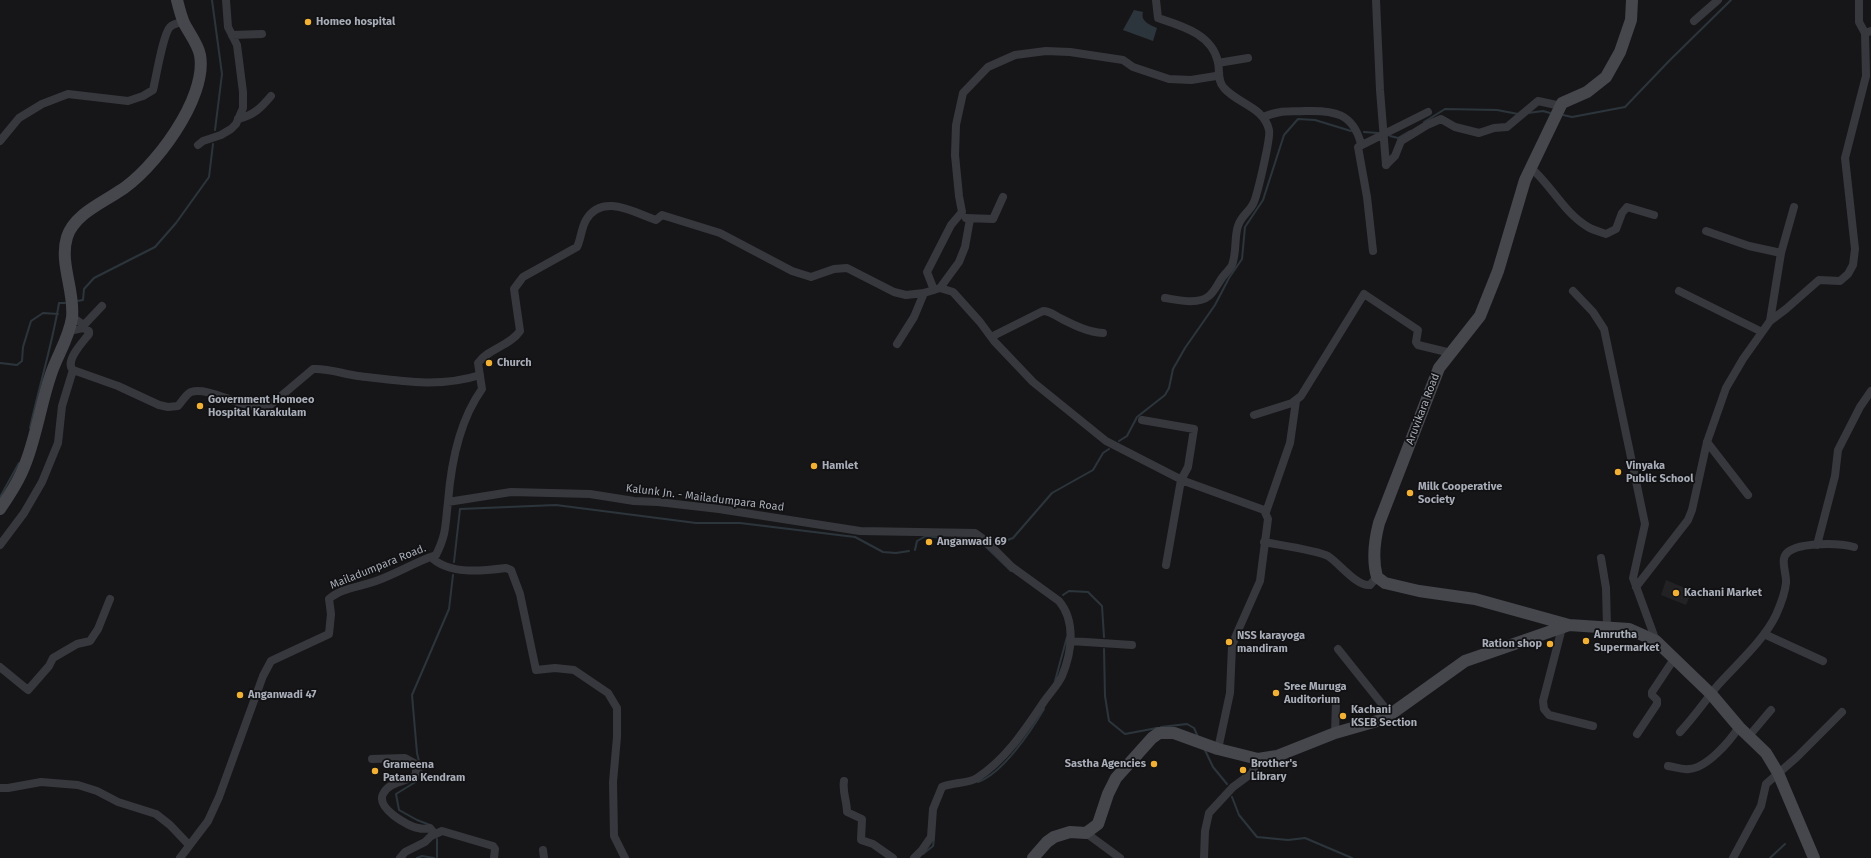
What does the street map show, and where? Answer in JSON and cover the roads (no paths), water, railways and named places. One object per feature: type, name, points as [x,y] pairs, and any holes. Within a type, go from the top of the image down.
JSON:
[{"type":"main road","points":[[0,509],[16,483],[26,461],[51,375],[69,331],[72,317],[65,250],[73,225],[84,214],[130,185],[148,168],[190,107],[195,93],[201,72],[200,54],[184,22],[177,0]]},
{"type":"main road","points":[[1561,106],[1562,103],[1586,92],[1606,77],[1620,52],[1629,26],[1632,0]]},
{"type":"main road","name":"Aruvikara Road","points":[[1377,577],[1374,542],[1379,523],[1439,368],[1480,316],[1498,271],[1525,180],[1561,106]]},
{"type":"main road","points":[[1377,577],[1385,583],[1418,591],[1475,599],[1565,627],[1607,627],[1629,629],[1656,641],[1711,694],[1739,727],[1766,753],[1778,773],[1814,858]]},
{"type":"main road","points":[[1033,858],[1047,842],[1054,837],[1070,832],[1086,833],[1098,824],[1108,794],[1116,778],[1155,735],[1166,732],[1174,733],[1218,749],[1258,759],[1277,756],[1335,733],[1384,719],[1465,661],[1481,654],[1565,627]]},
{"type":"street","points":[[198,145],[203,140],[227,132],[238,119],[243,108],[243,92],[237,45],[228,27],[226,0]]},
{"type":"street","points":[[1156,0],[1158,18],[1189,28],[1203,38],[1215,52],[1221,84],[1235,98],[1254,108],[1263,117],[1270,133],[1258,193],[1253,204],[1242,216],[1238,226],[1230,269],[1220,280],[1215,290],[1202,301],[1180,301],[1166,298]]},
{"type":"street","points":[[1376,0],[1380,90],[1386,165],[1395,156],[1401,141],[1427,125],[1442,120],[1455,127],[1479,133],[1494,128],[1507,127],[1538,101],[1561,106]]},
{"type":"street","points":[[1694,22],[1718,0]]},
{"type":"street","points":[[1636,587],[1688,520],[1692,510],[1706,442],[1726,388],[1743,359],[1770,321],[1819,280],[1840,281],[1848,274],[1853,265],[1856,249],[1845,158],[1868,77],[1868,32],[1859,22],[1859,0]]},
{"type":"street","points":[[0,141],[19,118],[42,104],[68,94],[128,101],[153,90],[164,37],[170,27],[175,23],[184,22]]},
{"type":"street","points":[[232,35],[262,34]]},
{"type":"street","points":[[1003,197],[993,219],[982,217],[966,218],[962,212],[958,196],[956,125],[963,93],[988,67],[1015,55],[1046,51],[1064,51],[1123,60],[1133,67],[1169,79],[1191,80],[1216,76],[1219,73]]},
{"type":"street","points":[[1218,63],[1248,58]]},
{"type":"street","points":[[238,119],[250,116],[261,109],[271,96]]},
{"type":"street","points":[[1263,117],[1288,110],[1331,112],[1352,123],[1358,131],[1361,144]]},
{"type":"street","points":[[1372,251],[1367,197],[1358,149],[1361,144],[1428,112]]},
{"type":"street","points":[[1531,168],[1541,177],[1574,217],[1589,228],[1606,234],[1616,229],[1622,213],[1627,207],[1654,216]]},
{"type":"street","name":"Mailadumpara Road.","points":[[180,858],[208,821],[221,792],[263,676],[271,661],[329,634],[331,614],[329,599],[335,593],[377,581],[436,555],[445,535],[453,465],[467,413],[482,389],[479,361],[492,350],[514,340],[520,331],[514,289],[519,281],[523,277],[577,247],[583,227],[590,215],[598,208],[611,205],[656,220],[662,215],[720,233],[792,272],[811,276],[834,269],[847,268],[894,292],[906,294],[924,293]]},
{"type":"street","points":[[1770,321],[1781,253],[1794,207]]},
{"type":"street","points":[[937,289],[927,272],[951,225],[962,212]]},
{"type":"street","points":[[937,289],[960,262],[965,247],[970,218]]},
{"type":"street","points":[[1706,231],[1749,246],[1781,253]]},
{"type":"street","points":[[897,344],[914,317],[924,293],[937,289],[953,292],[980,322],[991,337],[1033,382],[1106,441],[1181,480],[1262,508],[1266,512],[1268,519],[1260,581],[1232,646],[1230,693],[1218,749]]},
{"type":"street","points":[[1572,291],[1593,312],[1604,329],[1616,389],[1627,430],[1645,524],[1634,572],[1636,587],[1656,641]]},
{"type":"street","points":[[1679,291],[1762,332]]},
{"type":"street","points":[[1266,512],[1290,443],[1296,401],[1348,322],[1364,294],[1417,330],[1419,333],[1416,342],[1418,345],[1451,353]]},
{"type":"street","points":[[72,317],[84,325],[102,306]]},
{"type":"street","points":[[991,337],[1043,310],[1048,311],[1063,320],[1090,332],[1103,332]]},
{"type":"street","points":[[69,331],[83,328],[89,331],[73,356],[70,368],[118,386],[168,408],[178,406],[188,394],[193,392],[207,392],[248,407],[268,407],[313,369],[426,384],[465,380],[480,376]]},
{"type":"street","points":[[0,545],[24,513],[42,482],[58,443],[62,406],[73,370]]},
{"type":"street","points":[[1817,545],[1835,476],[1838,450],[1860,407],[1871,391]]},
{"type":"street","points":[[1254,415],[1296,401]]},
{"type":"street","points":[[1142,420],[1194,429],[1188,467],[1181,480],[1166,565]]},
{"type":"street","points":[[1706,442],[1748,494]]},
{"type":"street","name":"Kalunk Jn. - Mailadumpara Road","points":[[448,502],[511,492],[590,494],[634,501],[658,502],[719,509],[860,531],[975,534],[983,539],[1012,567],[1059,601],[1064,607],[1069,618],[1070,641]]},
{"type":"street","points":[[1264,542],[1324,555],[1358,582],[1367,586],[1370,585],[1377,577]]},
{"type":"street","points":[[1680,732],[1764,634],[1777,613],[1786,583],[1783,562],[1785,555],[1792,550],[1831,543],[1854,547]]},
{"type":"street","points":[[431,557],[441,565],[454,569],[506,568],[511,570],[520,594],[536,670],[555,668],[574,670],[608,693],[617,708],[617,737],[613,782],[614,836],[625,858]]},
{"type":"street","points":[[1601,558],[1606,588],[1607,627]]},
{"type":"street","points":[[0,667],[28,690],[49,666],[53,658],[77,644],[90,640],[98,629],[110,599]]},
{"type":"street","points":[[1565,627],[1543,701],[1544,709],[1549,714],[1593,726]]},
{"type":"street","points":[[1764,634],[1823,661]]},
{"type":"street","points":[[914,858],[931,837],[933,809],[942,787],[975,779],[995,765],[1020,738],[1061,677],[1070,641],[1132,645]]},
{"type":"street","points":[[1338,649],[1390,714]]},
{"type":"street","points":[[1636,734],[1657,704],[1657,699],[1651,693],[1674,660]]},
{"type":"street","points":[[1335,733],[1336,701]]},
{"type":"street","points":[[1749,736],[1771,710]]},
{"type":"street","points":[[1732,858],[1761,806],[1766,784],[1842,712]]},
{"type":"street","points":[[1668,766],[1689,769],[1701,765],[1726,745],[1739,727]]},
{"type":"street","points":[[372,759],[405,758],[416,764],[415,776],[389,787],[383,794],[383,802],[388,810],[401,820],[418,828],[430,828],[435,834]]},
{"type":"street","points":[[1204,858],[1205,831],[1209,813],[1233,787],[1252,772],[1258,759]]},
{"type":"street","points":[[0,788],[41,782],[78,785],[97,791],[118,802],[156,814],[170,825],[189,845]]},
{"type":"street","points":[[844,782],[843,787],[846,798],[847,812],[862,819],[861,840],[873,844],[893,858]]},
{"type":"street","points":[[400,858],[405,852],[442,831],[493,846],[495,848],[494,858]]},
{"type":"street","points":[[1086,833],[1120,858]]},
{"type":"waterway","points":[[212,0],[222,74],[215,130]]},
{"type":"waterway","points":[[1563,115],[1572,117],[1625,107],[1731,0]]},
{"type":"waterway","points":[[1424,122],[1445,109],[1497,110],[1518,114]]},
{"type":"waterway","points":[[1528,113],[1543,111],[1550,113]]},
{"type":"waterway","points":[[1119,441],[1127,436],[1137,417],[1165,395],[1169,388],[1173,369],[1185,348],[1215,305],[1229,278],[1242,259],[1245,227],[1263,200],[1284,135],[1298,119],[1315,120],[1351,131]]},
{"type":"waterway","points":[[1390,136],[1398,138],[1410,131]]},
{"type":"waterway","points":[[1364,132],[1378,133]]},
{"type":"waterway","points":[[77,301],[83,300],[84,289],[94,278],[155,247],[176,223],[209,177],[213,144]]},
{"type":"waterway","points":[[30,428],[53,335],[59,303],[65,303]]},
{"type":"waterway","points":[[0,363],[17,365],[22,361],[23,347],[31,321],[43,313],[58,314]]},
{"type":"waterway","points":[[997,544],[1013,538],[1052,493],[1093,470],[1103,453],[1109,449]]},
{"type":"waterway","points":[[0,497],[19,463]]},
{"type":"waterway","points":[[454,562],[460,509],[556,505],[696,523],[740,523],[855,537],[883,552],[896,553],[909,551]]},
{"type":"waterway","points":[[915,550],[917,541],[926,536],[950,539],[966,538],[981,542],[1011,571]]},
{"type":"waterway","points":[[430,825],[399,810],[396,794],[417,781],[422,774],[417,753],[412,695],[449,609],[453,575]]},
{"type":"waterway","points":[[1063,595],[1069,591],[1088,592],[1102,606],[1104,637]]},
{"type":"waterway","points":[[1055,681],[1067,637]]},
{"type":"waterway","points":[[1104,649],[1105,696],[1109,721],[1125,734],[1157,728]]},
{"type":"waterway","points":[[978,782],[997,770],[1016,750],[1044,709]]},
{"type":"waterway","points":[[1161,727],[1187,724],[1194,728],[1198,737]]},
{"type":"waterway","points":[[1204,748],[1213,767],[1227,784]]},
{"type":"waterway","points":[[1232,797],[1239,815],[1257,837],[1288,840],[1305,838],[1352,858]]},
{"type":"waterway","points":[[437,839],[437,858]]},
{"type":"waterway","points":[[923,854],[933,846],[934,839]]},
{"type":"waterway","points":[[1770,858],[1785,844]]},
{"type":"waterway","points":[[417,858],[422,856],[434,858]]},
{"type":"place","name":"Homeo hospital","points":[[308,22]]},
{"type":"place","name":"Church","points":[[489,363]]},
{"type":"place","name":"Government Homoeo Hospital Karakulam","points":[[200,406]]},
{"type":"place","name":"Hamlet","points":[[814,466]]},
{"type":"place","name":"Vinyaka Public School","points":[[1618,472]]},
{"type":"place","name":"Milk Cooperative Society","points":[[1410,493]]},
{"type":"place","name":"Anganwadi 69","points":[[929,542]]},
{"type":"place","name":"Kachani Market","points":[[1676,593]]},
{"type":"place","name":"Amrutha Supermarket","points":[[1586,641]]},
{"type":"place","name":"NSS karayoga mandiram","points":[[1229,642]]},
{"type":"place","name":"Ration shop","points":[[1550,644]]},
{"type":"place","name":"Sree Muruga Auditorium","points":[[1276,693]]},
{"type":"place","name":"Anganwadi 47","points":[[240,695]]},
{"type":"place","name":"Kachani KSEB Section","points":[[1343,716]]},
{"type":"place","name":"Sastha Agencies","points":[[1154,764]]},
{"type":"place","name":"Brother's Library","points":[[1243,770]]},
{"type":"place","name":"Grameena Patana Kendram","points":[[375,771]]}]
